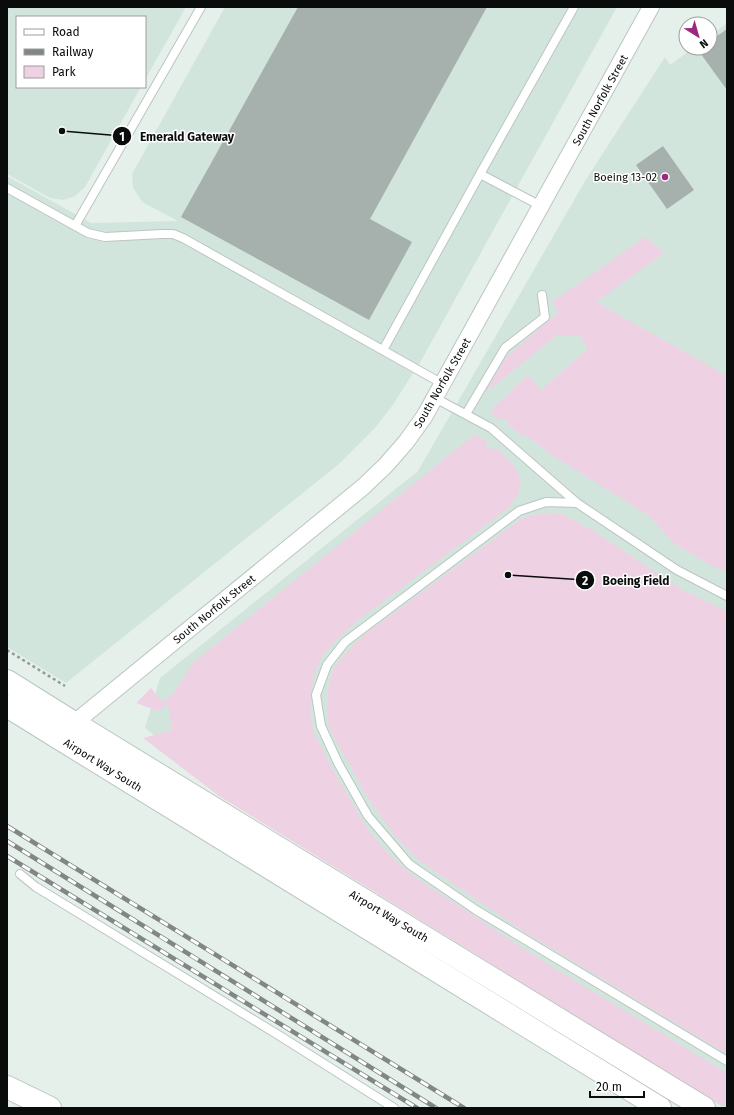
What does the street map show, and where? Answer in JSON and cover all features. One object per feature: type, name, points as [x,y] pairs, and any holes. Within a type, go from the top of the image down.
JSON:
[{"type":"main road","name":"Airport Way South","points":[[7,681],[704,1108]]},
{"type":"main road","name":"Airport Way South","points":[[7,706],[660,1108]]},
{"type":"main road","points":[[7,1088],[50,1108]]},
{"type":"street","name":"South Norfolk Street","points":[[57,737],[363,487],[406,442],[424,417],[443,384],[651,7]]},
{"type":"lane","points":[[75,226],[201,7]]},
{"type":"lane","points":[[383,350],[574,7]]},
{"type":"lane","points":[[480,174],[541,206]]},
{"type":"lane","points":[[7,188],[88,233],[105,237],[174,234],[183,238],[443,384]]},
{"type":"lane","points":[[466,414],[505,348],[544,317],[542,295]]},
{"type":"lane","points":[[435,398],[491,428],[577,503],[677,570],[727,596]]},
{"type":"lane","points":[[577,503],[546,502],[519,511],[345,642],[327,665],[316,695],[321,726],[338,763],[368,816],[409,864],[476,910],[727,1061]]},
{"type":"lane","points":[[20,874],[36,887],[394,1108]]},
{"type":"path","points":[[7,650],[65,686]]},
{"type":"shaded area","points":[[7,7],[186,7],[146,78],[146,16],[16,16],[16,88],[140,88],[85,187],[75,196],[64,200],[50,198],[7,174]]},
{"type":"shaded area","points":[[225,7],[617,7],[421,361],[392,406],[375,428],[339,464],[66,683],[7,647],[7,176],[91,223],[178,221],[144,203],[140,199],[133,187],[132,174]]},
{"type":"shaded area","points":[[727,23],[727,1108],[724,1108],[189,762],[145,728],[160,678],[418,471],[585,181],[665,57],[670,65],[682,56],[718,56],[718,30]]},
{"type":"green space","points":[[645,237],[664,253],[596,302],[727,376],[727,572],[710,565],[675,544],[648,515],[555,457],[525,435],[521,435],[507,424],[509,421],[502,418],[498,420],[490,411],[528,375],[541,390],[588,349],[579,335],[556,336],[485,393],[506,357],[558,313],[552,302]]},
{"type":"green space","points":[[475,434],[488,442],[486,446],[492,450],[495,447],[514,466],[520,478],[517,496],[507,509],[357,621],[334,642],[322,656],[315,672],[311,692],[310,711],[314,733],[334,772],[368,830],[391,857],[413,876],[544,962],[727,1073],[727,1108],[219,796],[143,738],[172,730],[168,704],[158,711],[136,703],[151,688],[162,702],[174,693],[193,663]]},
{"type":"green space","points":[[544,513],[562,514],[594,531],[681,589],[727,611],[727,1054],[523,931],[417,859],[394,835],[365,793],[327,724],[328,690],[332,671],[343,656],[365,634],[524,517]]},
{"type":"building","points":[[298,7],[487,7],[370,219],[412,242],[369,320],[181,217]]},
{"type":"building","points":[[727,29],[727,90],[702,56],[718,56],[718,35]]},
{"type":"building","name":"Boeing 13-02","points":[[663,146],[694,190],[667,209],[636,165]]},
{"type":"railway","points":[[7,826],[464,1108]]},
{"type":"railway","points":[[7,841],[436,1108]]},
{"type":"railway","points":[[7,856],[417,1108]]},
{"type":"place","name":"Emerald Gateway","points":[[62,131]]},
{"type":"place","name":"Boeing 13-02","points":[[665,177]]},
{"type":"place","name":"Boeing Field","points":[[508,575]]}]
